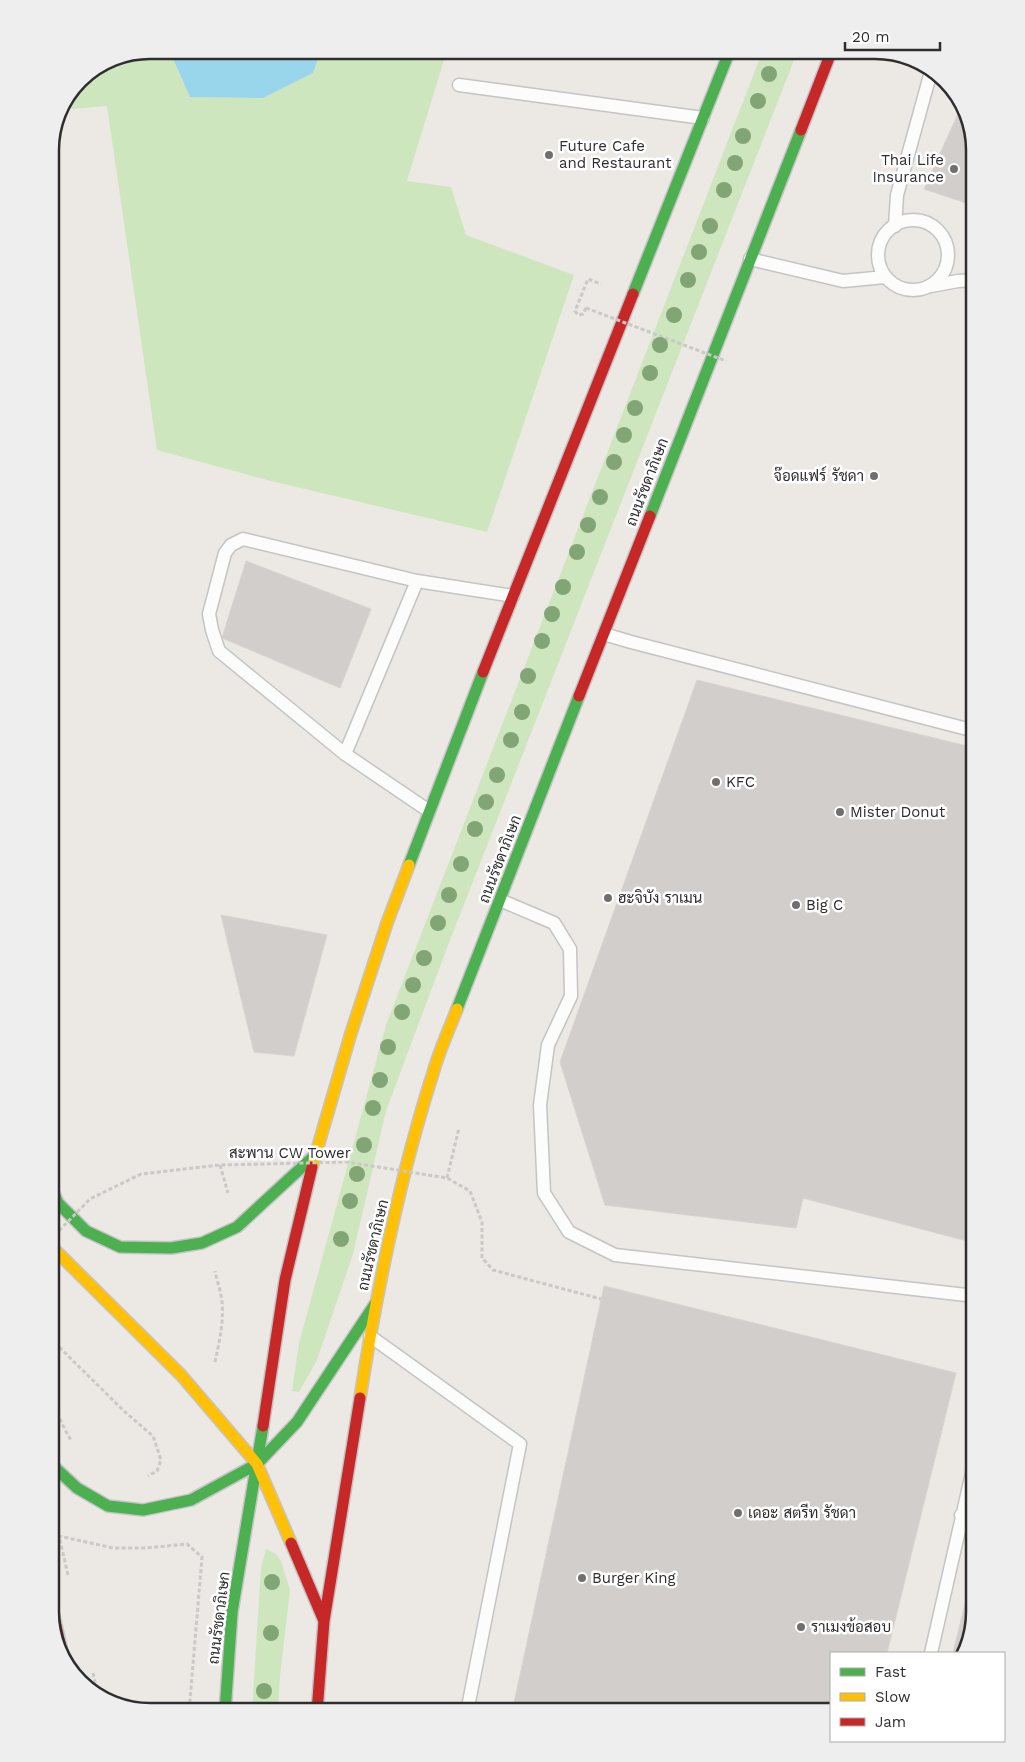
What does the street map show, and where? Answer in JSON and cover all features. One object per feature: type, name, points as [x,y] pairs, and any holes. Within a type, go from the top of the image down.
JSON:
[{"type":"main road","name":"ถนนรัชดาภิเษก","points":[[226,1703],[232,1612],[285,1280],[314,1156],[351,1033],[387,923],[429,811],[726,59]]},
{"type":"main road","name":"ถนนรัชดาภิเษก","points":[[318,1703],[324,1621],[375,1304],[413,1141],[433,1072],[828,59]]},
{"type":"main road","points":[[59,1203],[86,1232],[120,1248],[171,1248],[202,1243],[237,1227],[314,1156]]},
{"type":"main road","points":[[59,1252],[127,1324],[181,1375],[257,1464],[324,1621]]},
{"type":"main road","points":[[59,1471],[77,1488],[108,1506],[143,1510],[191,1500],[257,1464],[297,1422],[375,1304]]},
{"type":"lane","points":[[895,226],[897,195],[930,77]]},
{"type":"lane","points":[[459,86],[703,118]]},
{"type":"lane","points":[[926,287],[936,282],[943,273],[948,251],[945,241],[930,225],[918,221],[895,226],[886,233],[880,243],[878,255],[885,277],[894,284],[904,289],[915,290],[966,281]]},
{"type":"lane","points":[[750,259],[843,281],[885,277]]},
{"type":"lane","points":[[429,811],[345,754],[219,651],[209,614],[225,553],[231,545],[243,539],[417,580],[513,596]]},
{"type":"lane","points":[[345,754],[417,580]]},
{"type":"lane","points":[[604,634],[966,728]]},
{"type":"lane","points":[[500,900],[554,923],[570,949],[571,996],[548,1045],[540,1105],[544,1194],[569,1232],[614,1255],[966,1295]]},
{"type":"lane","points":[[370,1336],[520,1444],[469,1703]]},
{"type":"lane","points":[[931,1652],[966,1496]]},
{"type":"lane","points":[[961,1516],[966,1517]]},
{"type":"path","points":[[601,284],[588,279],[575,311],[578,315],[583,314],[586,308],[726,361]]},
{"type":"path","points":[[447,1178],[459,1128]]},
{"type":"path","name":"สะพาน CW Tower","points":[[59,1237],[90,1199],[141,1174],[220,1165],[347,1162],[447,1178],[470,1190],[482,1222],[482,1258],[493,1270],[601,1299]]},
{"type":"path","points":[[220,1165],[230,1199]]},
{"type":"path","points":[[215,1271],[223,1312],[215,1362]]},
{"type":"path","points":[[59,1347],[152,1436],[161,1460],[157,1471],[144,1478]]},
{"type":"path","points":[[59,1415],[65,1431],[75,1445]]},
{"type":"path","points":[[60,1536],[113,1548],[146,1548],[188,1544],[202,1557],[190,1703]]},
{"type":"green space","points":[[173,59],[190,97],[263,98],[313,73],[318,59],[444,59],[407,181],[451,187],[466,235],[574,275],[487,532],[267,480],[157,450],[107,106],[68,109],[81,90],[99,74],[109,68],[132,60]]},
{"type":"green space","points":[[760,59],[794,59],[447,948],[386,1111],[353,1254],[317,1360],[299,1392],[292,1391],[299,1343],[386,1025]]},
{"type":"green space","points":[[266,1549],[276,1554],[281,1561],[290,1590],[278,1703],[253,1703],[261,1568]]},
{"type":"water","points":[[173,59],[318,59],[313,73],[263,98],[190,97]]},
{"type":"building","name":"Thai Life Insurance","points":[[958,113],[965,138],[966,203],[924,189]]},
{"type":"building","points":[[246,561],[371,609],[340,688],[222,638]]},
{"type":"building","name":"Big C","points":[[697,680],[966,746],[966,1241],[803,1198],[796,1228],[605,1205],[560,1062]]},
{"type":"building","points":[[221,915],[327,935],[294,1056],[254,1052]]},
{"type":"building","name":"เดอะ สตรีท รัชดา","points":[[604,1286],[956,1373],[887,1652],[830,1652],[830,1703],[514,1703]]},
{"type":"building","points":[[966,1600],[963,1636],[957,1652],[953,1652]]},
{"type":"traffic: fast","points":[[633,294],[726,59]]},
{"type":"traffic: fast","points":[[650,516],[801,130]]},
{"type":"traffic: fast","points":[[409,865],[483,672]]},
{"type":"traffic: fast","points":[[457,1009],[579,696]]},
{"type":"traffic: fast","points":[[59,1204],[86,1231],[120,1247],[171,1248],[202,1243],[237,1227],[314,1156]]},
{"type":"traffic: fast","points":[[59,1471],[77,1488],[108,1506],[143,1510],[191,1500],[257,1464],[297,1422],[375,1304]]},
{"type":"traffic: fast","points":[[226,1703],[232,1612],[263,1426]]},
{"type":"traffic: slow","points":[[312,1167],[351,1033],[387,923],[409,865]]},
{"type":"traffic: slow","points":[[360,1398],[374,1316],[399,1194],[435,1065],[457,1009]]},
{"type":"traffic: slow","points":[[59,1254],[181,1375],[257,1464],[291,1543]]},
{"type":"traffic: jam","points":[[801,130],[829,59]]},
{"type":"traffic: jam","points":[[483,672],[633,294]]},
{"type":"traffic: jam","points":[[579,696],[650,516]]},
{"type":"traffic: jam","points":[[263,1426],[285,1280],[312,1167]]},
{"type":"traffic: jam","points":[[318,1703],[324,1621],[360,1398]]},
{"type":"traffic: jam","points":[[291,1543],[324,1621]]},
{"type":"place","name":"Future Cafe and Restaurant","points":[[549,155]]},
{"type":"place","name":"Thai Life Insurance","points":[[954,169]]},
{"type":"place","name":"จ๊อดแฟร์ รัชดา","points":[[874,476]]},
{"type":"place","name":"KFC","points":[[716,782]]},
{"type":"place","name":"Mister Donut","points":[[840,812]]},
{"type":"place","name":"ฮะจิบัง ราเมน","points":[[608,898]]},
{"type":"place","name":"Big C","points":[[796,905]]},
{"type":"place","name":"เดอะ สตรีท รัชดา","points":[[738,1513]]},
{"type":"place","name":"Burger King","points":[[582,1578]]},
{"type":"place","name":"ราเมงข้อสอบ","points":[[801,1627]]}]
